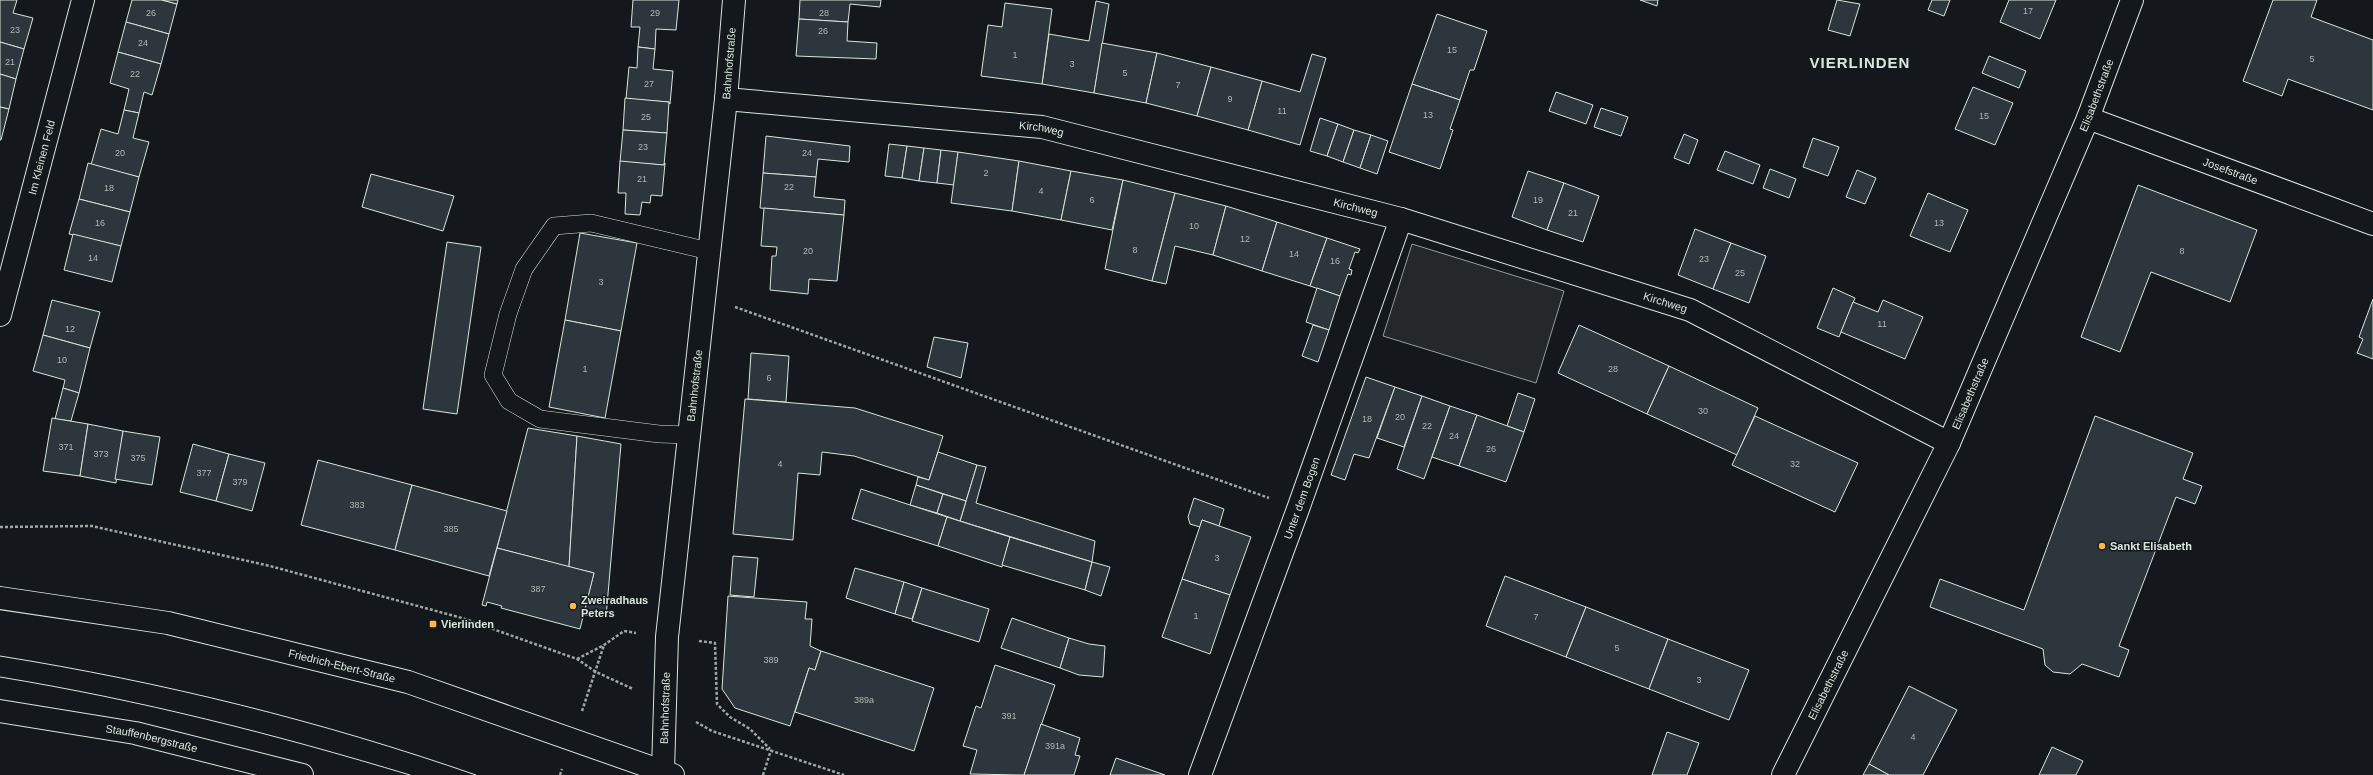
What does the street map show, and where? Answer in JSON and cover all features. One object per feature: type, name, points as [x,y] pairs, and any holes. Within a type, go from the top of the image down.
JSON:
[{"type":"street","name":"Im Kleinen Feld","points":[[0,316],[83,0]]},
{"type":"street","name":"Bahnhofstraße","points":[[666,774],[667,637],[726,99],[734,0]]},
{"type":"street","name":"Elisabethstraße","points":[[1783,775],[1949,443],[2088,118],[2132,0]]},
{"type":"street","name":"Kirchweg","points":[[726,99],[1042,127],[1401,219],[1690,310],[1949,443]]},
{"type":"street","name":"Josefstraße","points":[[2088,118],[2373,224]]},
{"type":"street","name":"Unter dem Bogen","points":[[1200,775],[1298,509],[1401,219]]},
{"type":"street","name":"Friedrich-Ebert-Straße","points":[[0,598],[168,623],[408,682],[666,774]]},
{"type":"street","name":"Stauffenbergstraße","points":[[0,711],[135,733],[302,775]]},
{"type":"lane","points":[[689,435],[659,434],[540,419],[509,401],[493,375],[508,314],[524,269],[554,226],[591,223],[709,251]]},
{"type":"path","points":[[704,296],[1298,509]]},
{"type":"path","points":[[0,527],[92,526],[239,559],[462,618],[577,659],[604,645],[624,632],[715,643],[717,704],[730,717],[750,730],[771,750],[844,775]]},
{"type":"path","points":[[763,775],[771,750]]},
{"type":"shaded area","points":[[1412,244],[1564,291],[1536,383],[1383,336]]},
{"type":"building","points":[[0,0],[17,0],[13,13],[33,18],[24,49],[0,42]]},
{"type":"building","points":[[132,0],[162,0],[177,4],[169,34],[126,22]]},
{"type":"building","points":[[162,0],[178,0],[177,4]]},
{"type":"building","points":[[633,0],[679,0],[676,30],[656,29],[655,49],[638,47],[640,27],[631,27]]},
{"type":"building","points":[[800,0],[881,0],[880,7],[850,4],[848,22],[799,19]]},
{"type":"building","points":[[1640,0],[1658,0],[1657,6]]},
{"type":"building","points":[[1837,0],[1860,4],[1850,36],[1828,30]]},
{"type":"building","points":[[1932,0],[1950,0],[1944,16],[1928,10]]},
{"type":"building","points":[[2009,0],[2056,0],[2040,39],[2000,22]]},
{"type":"building","points":[[2273,0],[2317,0],[2311,17],[2373,40],[2373,110],[2288,79],[2282,96],[2243,81]]},
{"type":"building","points":[[1096,1],[1109,4],[1094,93],[1042,84],[1049,34],[1089,41]]},
{"type":"building","points":[[1005,3],[1052,9],[1042,84],[981,76],[988,25],[1002,27]]},
{"type":"building","points":[[1437,14],[1487,31],[1474,70],[1470,70],[1460,100],[1412,84]]},
{"type":"building","points":[[799,19],[848,22],[847,41],[877,43],[876,59],[796,56]]},
{"type":"building","points":[[126,22],[169,34],[161,64],[118,52]]},
{"type":"building","points":[[0,42],[24,49],[16,79],[0,74]]},
{"type":"building","points":[[1102,43],[1157,53],[1146,103],[1094,93]]},
{"type":"building","points":[[638,47],[655,49],[653,69],[673,71],[670,104],[669,102],[626,99],[629,67],[637,68]]},
{"type":"building","points":[[118,52],[161,64],[152,95],[144,92],[139,113],[124,110],[129,89],[110,83]]},
{"type":"building","points":[[1157,53],[1211,67],[1197,116],[1146,103]]},
{"type":"building","points":[[1312,54],[1326,58],[1300,145],[1248,130],[1262,81],[1300,92]]},
{"type":"building","points":[[1989,56],[2026,71],[2019,88],[1982,73]]},
{"type":"building","points":[[1211,67],[1262,81],[1248,130],[1197,116]]},
{"type":"building","points":[[0,74],[16,79],[9,109],[0,107]]},
{"type":"building","points":[[1412,84],[1460,100],[1450,129],[1453,130],[1440,169],[1389,152]]},
{"type":"building","points":[[1973,87],[2013,103],[1995,145],[1955,129]]},
{"type":"building","points":[[1556,92],[1593,105],[1586,124],[1549,111]]},
{"type":"building","points":[[625,98],[669,102],[667,133],[623,130]]},
{"type":"building","points":[[0,107],[9,109],[1,140],[0,140]]},
{"type":"building","points":[[1601,108],[1628,117],[1621,136],[1594,127]]},
{"type":"building","points":[[124,110],[139,113],[133,138],[149,142],[139,177],[91,165],[101,129],[118,134]]},
{"type":"building","points":[[1320,118],[1338,124],[1327,156],[1310,151]]},
{"type":"building","points":[[1338,124],[1354,130],[1343,162],[1327,156]]},
{"type":"building","points":[[623,130],[667,133],[664,165],[620,162]]},
{"type":"building","points":[[1354,130],[1371,135],[1360,168],[1343,162]]},
{"type":"building","points":[[1684,134],[1698,140],[1689,164],[1674,158]]},
{"type":"building","points":[[1371,135],[1388,141],[1377,174],[1360,168]]},
{"type":"building","points":[[766,136],[850,146],[849,162],[818,159],[816,177],[763,173]]},
{"type":"building","points":[[1813,138],[1839,147],[1828,176],[1803,167]]},
{"type":"building","points":[[889,144],[907,146],[902,178],[885,176]]},
{"type":"building","points":[[907,146],[924,148],[919,181],[902,178]]},
{"type":"building","points":[[924,148],[941,150],[937,183],[919,181]]},
{"type":"building","points":[[941,150],[958,152],[954,185],[937,183]]},
{"type":"building","points":[[1725,151],[1760,165],[1753,184],[1717,170]]},
{"type":"building","points":[[958,152],[1019,161],[1012,211],[951,203]]},
{"type":"building","points":[[620,161],[664,165],[665,163],[662,196],[651,195],[650,203],[642,202],[640,215],[625,214],[626,193],[618,193]]},
{"type":"building","points":[[1019,161],[1071,171],[1061,220],[1012,211]]},
{"type":"building","points":[[88,163],[139,177],[130,212],[79,199]]},
{"type":"building","points":[[1770,169],[1796,179],[1789,198],[1763,188]]},
{"type":"building","points":[[1857,170],[1876,178],[1865,204],[1846,197]]},
{"type":"building","points":[[1071,171],[1123,180],[1112,230],[1061,220]]},
{"type":"building","points":[[1528,171],[1564,183],[1547,230],[1512,217]]},
{"type":"building","points":[[763,173],[816,177],[814,197],[845,200],[844,215],[760,208]]},
{"type":"building","points":[[371,174],[454,196],[443,231],[362,207]]},
{"type":"building","points":[[1123,180],[1175,193],[1152,281],[1105,269]]},
{"type":"building","points":[[1564,183],[1599,196],[1583,242],[1547,230]]},
{"type":"building","points":[[2138,185],[2257,230],[2230,302],[2151,272],[2120,352],[2081,337]]},
{"type":"building","points":[[1175,193],[1226,206],[1213,255],[1175,246],[1166,284],[1152,281]]},
{"type":"building","points":[[1928,193],[1968,210],[1950,252],[1910,236]]},
{"type":"building","points":[[79,199],[130,212],[121,246],[69,234]]},
{"type":"building","points":[[1226,206],[1277,222],[1262,271],[1213,255]]},
{"type":"building","points":[[764,208],[844,215],[837,281],[809,279],[808,294],[770,290],[772,256],[776,256],[777,247],[761,246]]},
{"type":"building","points":[[1277,222],[1327,238],[1310,286],[1262,271]]},
{"type":"building","points":[[1695,229],[1731,243],[1713,289],[1678,275]]},
{"type":"building","points":[[580,233],[637,243],[621,331],[565,320]]},
{"type":"building","points":[[73,234],[121,246],[112,282],[64,270]]},
{"type":"building","points":[[1327,238],[1360,249],[1358,253],[1355,252],[1349,269],[1352,270],[1351,275],[1348,274],[1340,296],[1310,286]]},
{"type":"building","points":[[447,242],[481,247],[457,414],[423,409]]},
{"type":"building","points":[[1731,243],[1766,256],[1749,303],[1713,289]]},
{"type":"building","points":[[1317,288],[1340,296],[1329,330],[1306,322]]},
{"type":"building","points":[[1833,288],[1855,298],[1839,337],[1817,328]]},
{"type":"building","points":[[2373,299],[2373,359],[2357,353],[2363,339],[2359,337]]},
{"type":"building","points":[[52,300],[100,312],[90,348],[43,335]]},
{"type":"building","points":[[1883,300],[1923,317],[1905,359],[1841,332],[1853,302],[1878,312]]},
{"type":"building","points":[[565,320],[621,331],[605,418],[549,407]]},
{"type":"building","points":[[1313,325],[1329,330],[1318,362],[1302,356]]},
{"type":"building","points":[[1579,325],[1669,366],[1647,414],[1558,373]]},
{"type":"building","points":[[43,335],[90,348],[79,393],[63,388],[65,380],[33,371]]},
{"type":"building","points":[[934,337],[968,343],[961,378],[927,367]]},
{"type":"building","points":[[751,353],[789,356],[786,402],[748,399]]},
{"type":"building","points":[[1669,366],[1758,408],[1737,455],[1647,414]]},
{"type":"building","points":[[1366,377],[1395,387],[1369,458],[1354,454],[1345,480],[1331,475]]},
{"type":"building","points":[[1395,387],[1422,396],[1404,447],[1377,438]]},
{"type":"building","points":[[63,388],[79,393],[71,421],[55,419]]},
{"type":"building","points":[[1518,393],[1535,399],[1524,432],[1507,426]]},
{"type":"building","points":[[1422,396],[1450,406],[1424,479],[1397,469]]},
{"type":"building","points":[[745,399],[855,408],[943,436],[929,480],[854,456],[822,452],[820,475],[798,473],[793,540],[733,534]]},
{"type":"building","points":[[1450,406],[1477,415],[1459,466],[1432,457]]},
{"type":"building","points":[[1477,415],[1524,432],[1506,482],[1459,466]]},
{"type":"building","points":[[1755,416],[1858,463],[1835,512],[1732,465]]},
{"type":"building","name":"Sankt Elisabeth","points":[[2095,416],[2193,453],[2183,479],[2202,486],[2195,504],[2176,497],[2119,646],[2129,650],[2119,677],[2082,664],[2070,674],[2053,672],[2045,665],[2043,649],[1930,607],[1940,579],[2024,610]]},
{"type":"building","points":[[52,418],[88,424],[80,476],[43,471]]},
{"type":"building","points":[[88,424],[123,431],[116,483],[80,476]]},
{"type":"building","points":[[528,428],[577,436],[569,567],[497,548]]},
{"type":"building","points":[[123,431],[160,437],[152,485],[115,479]]},
{"type":"building","points":[[577,436],[621,444],[606,617],[583,615],[594,573],[569,567]]},
{"type":"building","points":[[193,444],[229,454],[216,501],[180,492]]},
{"type":"building","points":[[938,452],[977,465],[966,501],[916,485],[918,477],[929,480]]},
{"type":"building","points":[[229,454],[265,463],[252,511],[216,501]]},
{"type":"building","points":[[318,460],[412,485],[395,550],[301,525]]},
{"type":"building","points":[[977,465],[986,467],[976,503],[1095,541],[1092,562],[960,521]]},
{"type":"building","points":[[412,485],[507,511],[489,576],[395,550]]},
{"type":"building","points":[[916,485],[943,494],[937,513],[910,505]]},
{"type":"building","points":[[861,489],[947,517],[938,546],[852,519]]},
{"type":"building","points":[[943,494],[966,501],[960,521],[937,513]]},
{"type":"building","points":[[1194,498],[1224,509],[1219,526],[1202,520],[1200,527],[1190,524],[1188,517]]},
{"type":"building","points":[[947,517],[1010,537],[1002,567],[938,546]]},
{"type":"building","points":[[1202,520],[1251,537],[1230,595],[1182,579]]},
{"type":"building","points":[[1010,537],[1092,562],[1085,590],[1002,565]]},
{"type":"building","points":[[497,548],[594,573],[580,629],[501,608],[502,606],[487,602],[486,606],[482,605]]},
{"type":"building","points":[[733,556],[758,558],[754,597],[730,595]]},
{"type":"building","points":[[1092,562],[1110,567],[1101,596],[1085,590]]},
{"type":"building","points":[[855,568],[904,582],[895,614],[846,598]]},
{"type":"building","points":[[1505,576],[1586,607],[1566,657],[1486,626]]},
{"type":"building","points":[[1182,579],[1230,595],[1210,654],[1162,637]]},
{"type":"building","points":[[904,582],[922,588],[912,619],[895,614]]},
{"type":"building","points":[[922,588],[989,609],[979,642],[912,621]]},
{"type":"building","points":[[728,596],[807,602],[805,619],[812,619],[810,646],[821,651],[815,670],[809,668],[790,726],[735,708],[722,689]]},
{"type":"building","points":[[1586,607],[1668,639],[1649,689],[1566,657]]},
{"type":"building","points":[[1012,618],[1069,638],[1060,668],[1001,648]]},
{"type":"building","points":[[1069,638],[1089,644],[1105,646],[1103,677],[1079,675],[1060,668]]},
{"type":"building","points":[[1668,639],[1749,670],[1729,720],[1649,689]]},
{"type":"building","points":[[821,651],[934,688],[914,751],[795,712],[809,668],[815,670]]},
{"type":"building","points":[[995,665],[1055,685],[1024,775],[970,774],[977,750],[963,746],[976,706],[981,708]]},
{"type":"building","points":[[1909,686],[1957,710],[1923,775],[1889,775],[1869,764]]},
{"type":"building","points":[[1041,724],[1080,738],[1075,755],[1080,756],[1074,775],[1024,775]]},
{"type":"building","points":[[1667,732],[1699,743],[1687,775],[1652,775]]},
{"type":"building","points":[[2052,747],[2083,761],[2076,775],[2039,775]]},
{"type":"building","points":[[1116,758],[1165,775],[1110,775]]},
{"type":"building","points":[[1869,764],[1889,775],[1863,775]]},
{"type":"tram line","points":[[0,656],[121,678],[241,705],[359,737],[476,775]]},
{"type":"tram line","points":[[0,677],[104,696],[206,719],[410,775]]},
{"type":"place","name":"Sankt Elisabeth","points":[[2102,546]]},
{"type":"place","name":"Zweiradhaus Peters","points":[[573,606]]},
{"type":"place","name":"Vierlinden","points":[[433,624]]},
{"type":"district","name":"VIERLINDEN","points":[[1860,63]]}]
